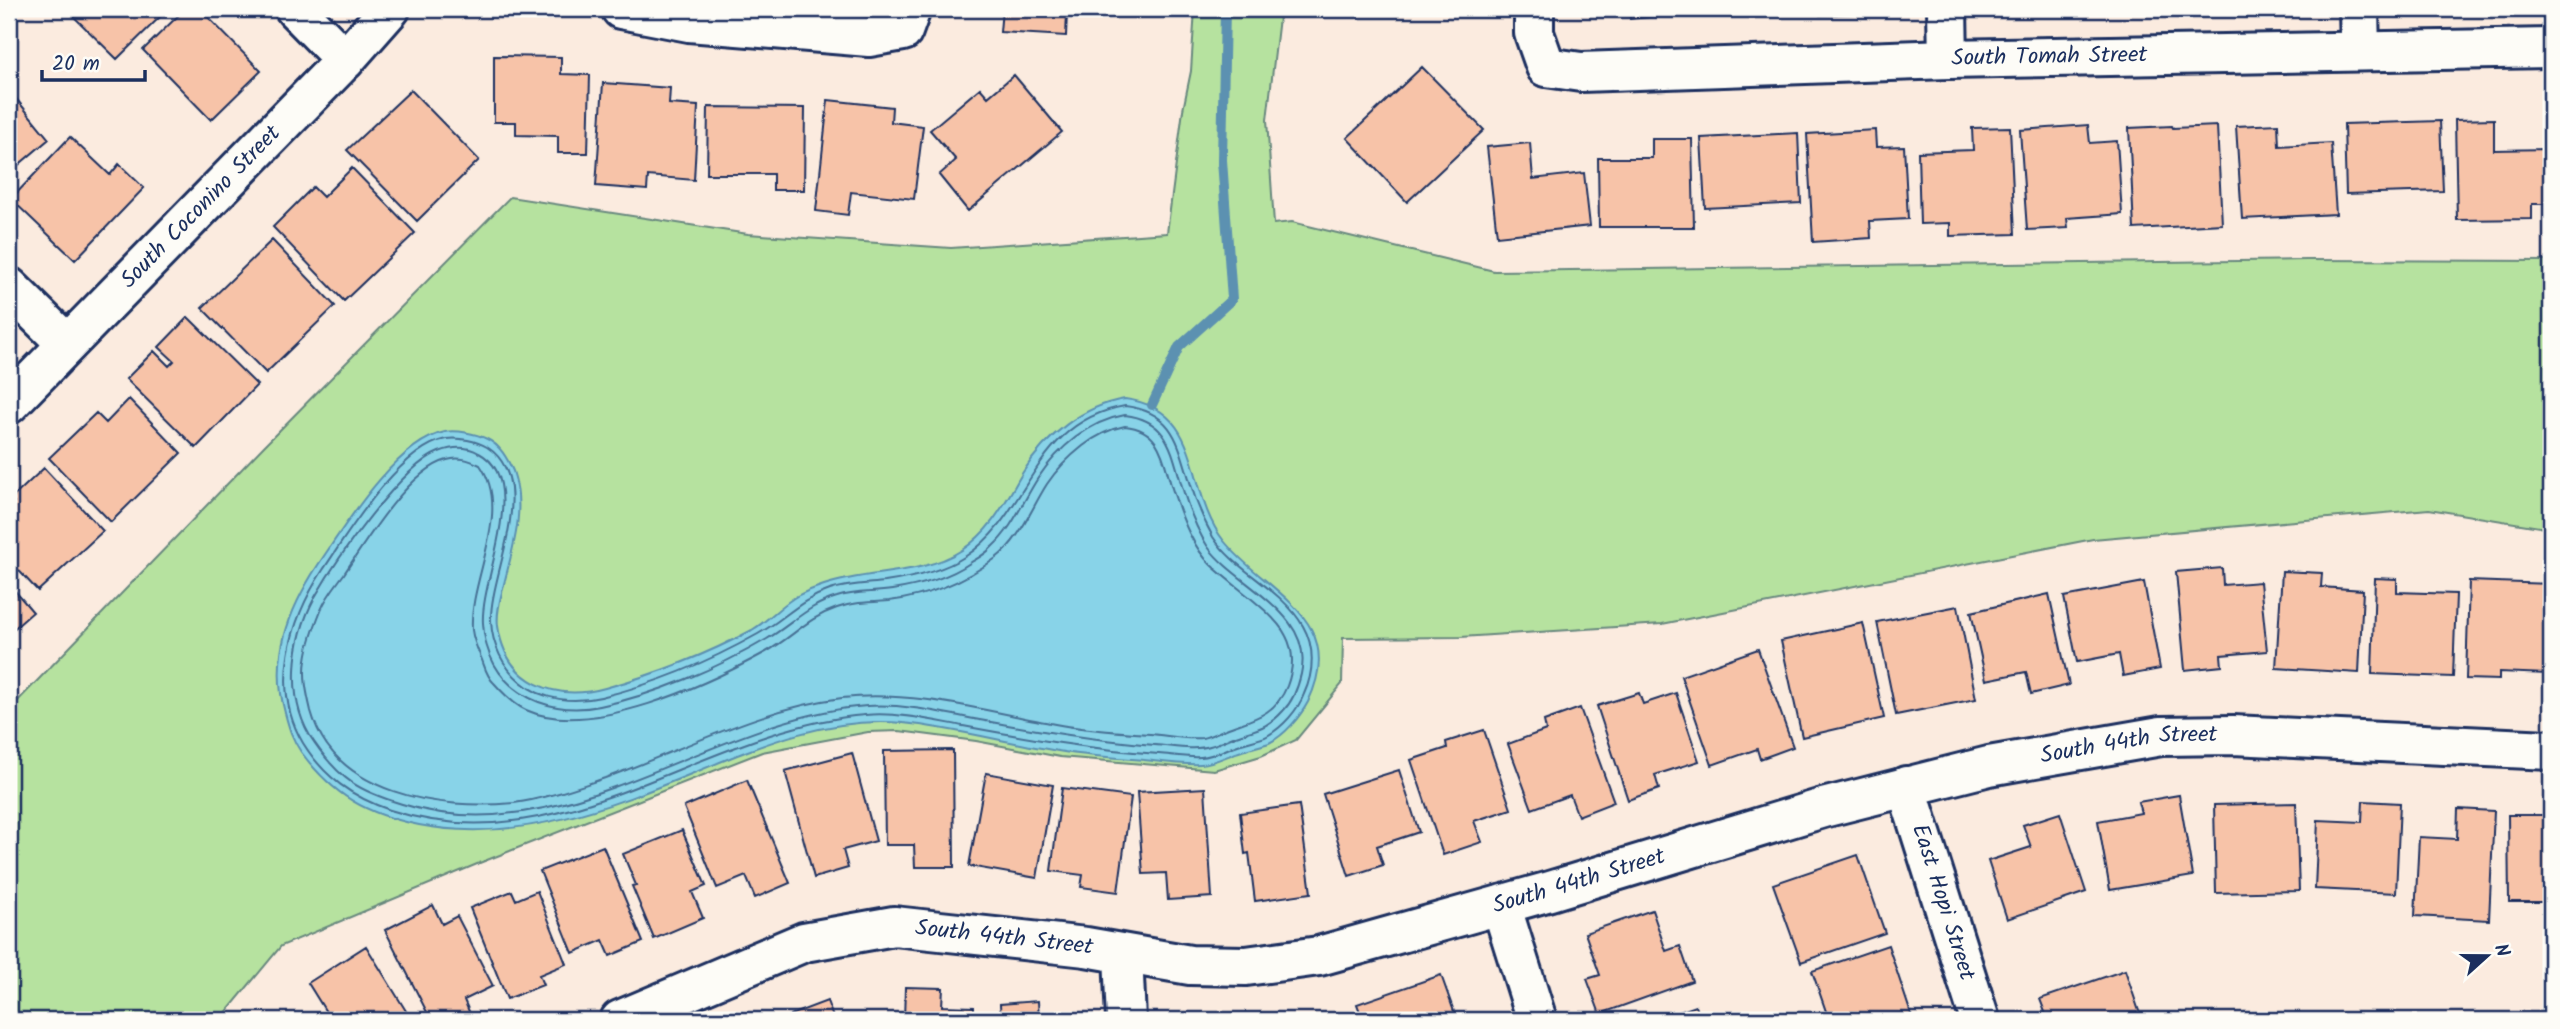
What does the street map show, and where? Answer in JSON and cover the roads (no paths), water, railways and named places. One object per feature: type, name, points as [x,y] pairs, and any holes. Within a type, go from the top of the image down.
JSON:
[{"type":"street","points":[[295,9],[345,60]]},
{"type":"street","name":"South Coconino Street","points":[[9,404],[345,60],[390,9]]},
{"type":"street","points":[[621,9],[689,22],[869,37],[907,20]]},
{"type":"street","name":"South Tomah Street","points":[[1534,9],[1534,33],[1546,67],[1581,72],[1948,59],[2551,48]]},
{"type":"street","points":[[1947,9],[1948,59]]},
{"type":"street","points":[[2359,9],[2360,51]]},
{"type":"street","points":[[9,287],[67,344]]},
{"type":"street","name":"South 44th Street","points":[[620,1020],[804,942],[894,926],[1086,947],[1190,965],[1258,964],[1318,956],[1906,786],[1989,766],[2161,736],[2233,735],[2551,751]]},
{"type":"street","name":"East Hopi Street","points":[[1906,786],[1980,1020]]},
{"type":"street","points":[[1501,905],[1537,1020]]},
{"type":"street","points":[[1123,955],[1126,1020]]},
{"type":"water","points":[[1125,399],[1151,406],[1169,418],[1190,455],[1203,499],[1224,541],[1297,610],[1311,628],[1318,649],[1318,673],[1308,702],[1292,725],[1269,743],[1211,762],[1187,764],[1069,753],[922,725],[876,722],[849,724],[772,742],[595,810],[526,826],[455,830],[400,821],[352,801],[313,767],[295,743],[285,713],[280,673],[281,654],[290,618],[307,582],[373,487],[408,451],[427,439],[445,432],[472,434],[492,442],[506,457],[517,485],[518,514],[498,610],[498,626],[503,646],[511,662],[536,684],[551,690],[586,692],[643,677],[717,648],[752,630],[791,600],[810,590],[841,580],[912,569],[946,559],[982,534],[1004,505],[1032,459],[1054,435],[1094,408]]},
{"type":"waterway","points":[[1152,405],[1179,347],[1232,299],[1222,160],[1225,9]]}]
